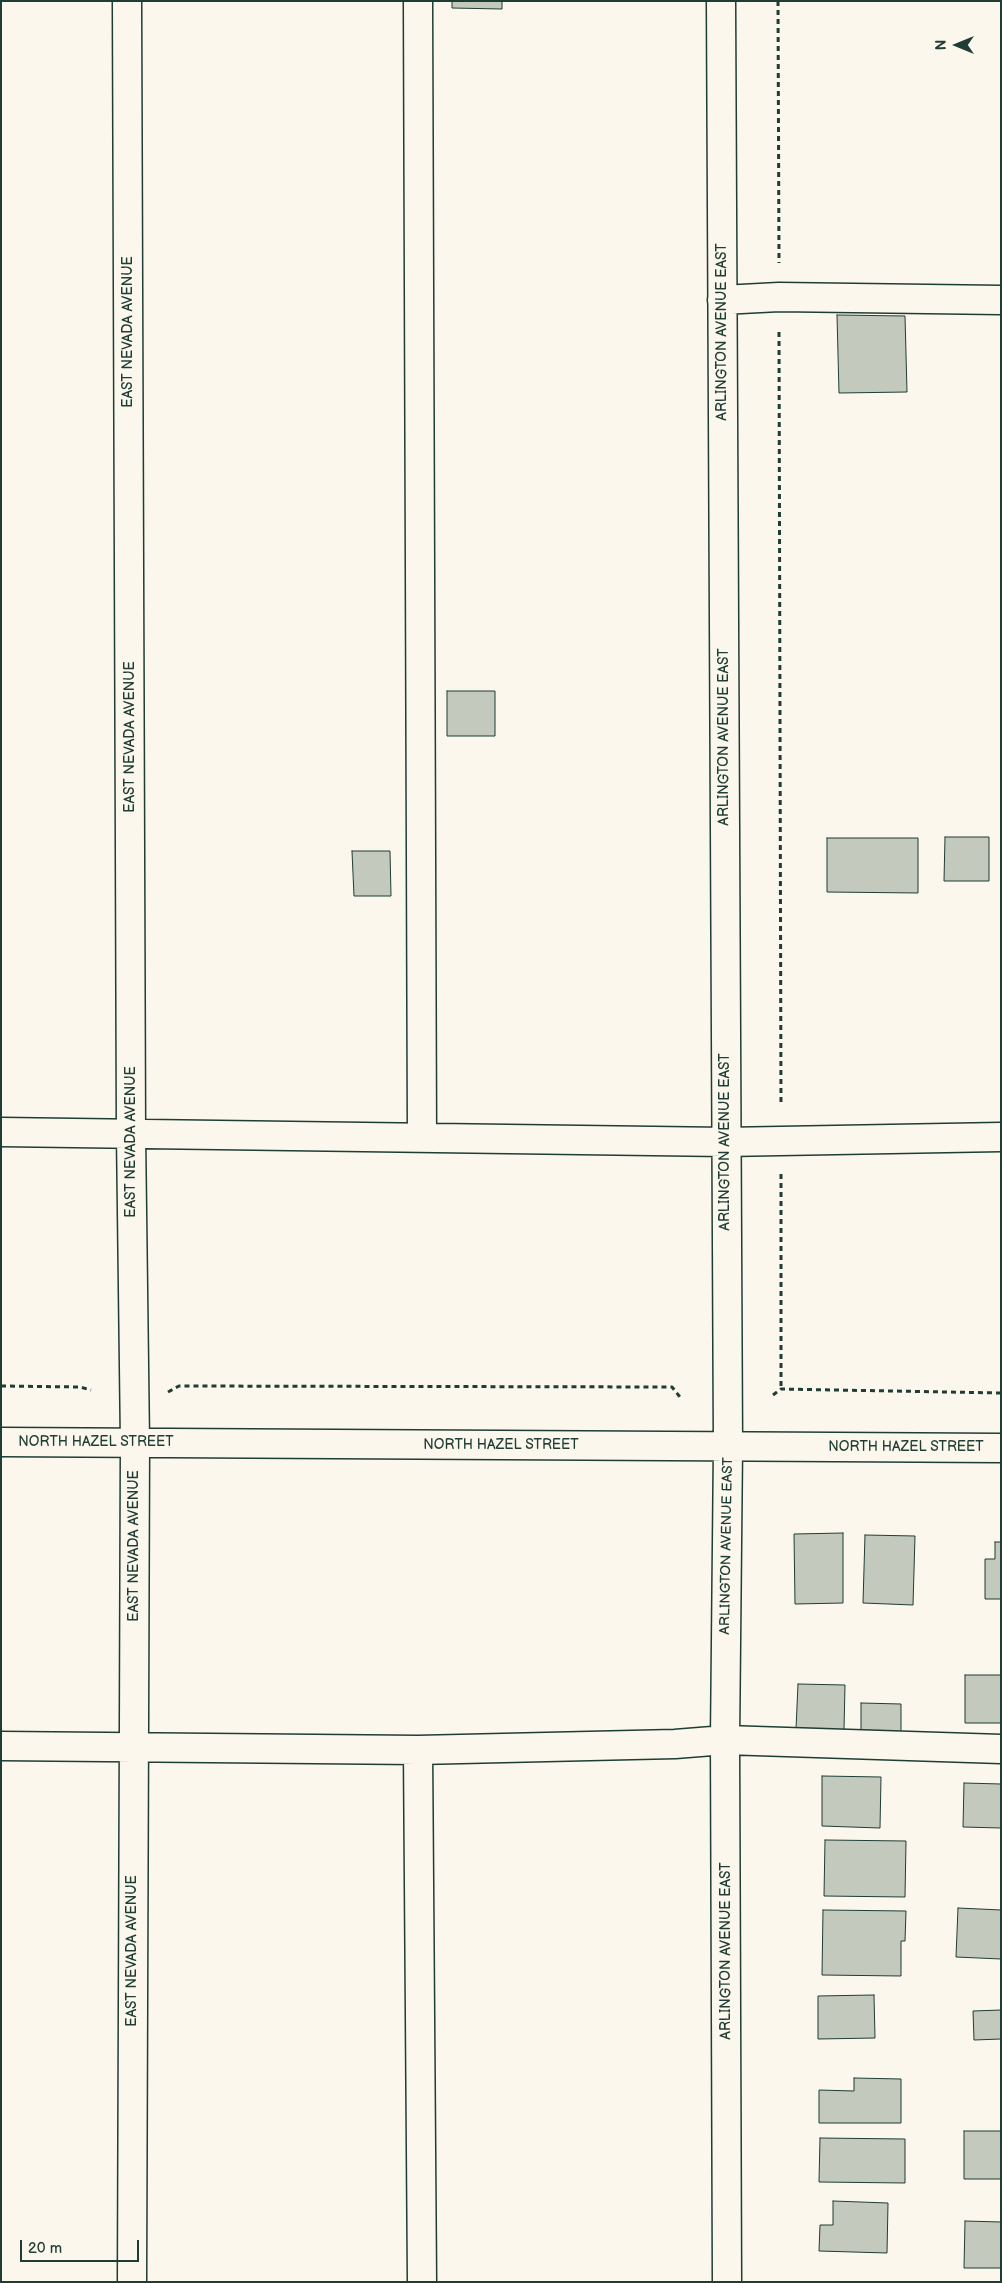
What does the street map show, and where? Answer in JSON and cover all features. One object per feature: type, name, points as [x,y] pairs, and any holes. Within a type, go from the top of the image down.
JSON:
[{"type":"street","name":"EAST NEVADA AVENUE","points":[[127,1],[131,1134],[135,1443],[132,1746],[132,2282]]},
{"type":"street","points":[[418,1],[422,1136]]},
{"type":"street","name":"ARLINGTON AVENUE EAST","points":[[720,1],[728,1446],[725,1740],[727,2282]]},
{"type":"street","points":[[722,300],[779,297],[1001,300]]},
{"type":"street","points":[[1,1132],[422,1136],[725,1142],[1001,1137]]},
{"type":"street","name":"NORTH HAZEL STREET","points":[[1,1442],[1001,1448]]},
{"type":"street","points":[[1,1746],[418,1750],[675,1744],[725,1740],[1001,1749]]},
{"type":"street","points":[[418,1750],[422,2282]]},
{"type":"path","points":[[778,1],[781,1389]]},
{"type":"path","points":[[1,1386],[80,1387],[90,1390]]},
{"type":"path","points":[[166,1394],[179,1386],[672,1387],[680,1397]]},
{"type":"path","points":[[773,1395],[781,1389],[1001,1393]]},
{"type":"building","points":[[452,1],[502,1],[502,9],[452,8]]},
{"type":"building","points":[[837,315],[905,316],[907,392],[839,393]]},
{"type":"building","points":[[447,691],[495,691],[495,736],[447,736]]},
{"type":"building","points":[[945,837],[989,837],[989,881],[944,881]]},
{"type":"building","points":[[827,838],[918,838],[918,893],[827,892]]},
{"type":"building","points":[[352,851],[390,851],[391,896],[354,896]]},
{"type":"building","points":[[843,1533],[843,1603],[795,1604],[794,1534]]},
{"type":"building","points":[[865,1535],[915,1536],[913,1605],[863,1603]]},
{"type":"building","points":[[995,1542],[1001,1542],[1001,1599],[985,1599],[985,1559],[995,1559]]},
{"type":"building","points":[[965,1675],[1001,1675],[1001,1723],[965,1723]]},
{"type":"building","points":[[798,1684],[845,1685],[844,1730],[796,1729]]},
{"type":"building","points":[[861,1703],[901,1704],[901,1735],[861,1734]]},
{"type":"building","points":[[822,1776],[881,1777],[880,1828],[822,1826]]},
{"type":"building","points":[[964,1783],[1001,1784],[1001,1828],[963,1827]]},
{"type":"building","points":[[825,1840],[906,1841],[905,1897],[824,1896]]},
{"type":"building","points":[[958,1908],[1001,1910],[1001,1959],[956,1957]]},
{"type":"building","points":[[823,1910],[906,1911],[905,1941],[901,1941],[901,1976],[822,1975]]},
{"type":"building","points":[[874,1995],[875,2038],[818,2039],[818,1996]]},
{"type":"building","points":[[1001,2010],[1001,2039],[974,2040],[973,2011]]},
{"type":"building","points":[[854,2078],[901,2079],[901,2123],[819,2123],[819,2090],[854,2091]]},
{"type":"building","points":[[964,2131],[1001,2131],[1001,2179],[964,2179]]},
{"type":"building","points":[[820,2138],[905,2139],[905,2183],[819,2182]]},
{"type":"building","points":[[833,2201],[888,2203],[887,2253],[819,2251],[820,2225],[833,2225]]},
{"type":"building","points":[[965,2221],[1001,2222],[1001,2268],[964,2268]]}]
